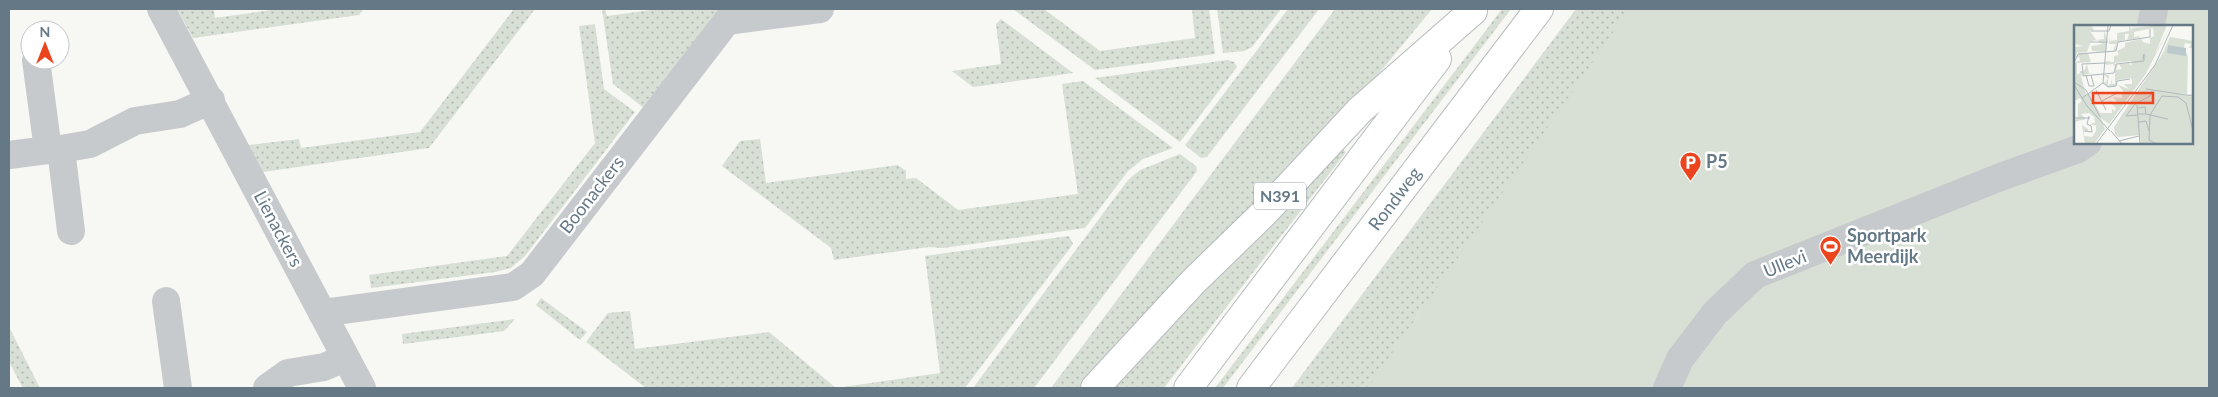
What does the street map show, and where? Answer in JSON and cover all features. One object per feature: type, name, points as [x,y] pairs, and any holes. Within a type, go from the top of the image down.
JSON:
[{"type":"main road","name":"Rondweg","points":[[1251,388],[1539,9]]},
{"type":"main road","name":"N391","points":[[1096,388],[1193,282],[1265,212],[1360,110],[1474,10]]},
{"type":"main road","name":"N391","points":[[1188,388],[1474,10]]},
{"type":"street","name":"Lienackers","points":[[162,9],[362,388]]},
{"type":"street","name":"Boonackers","points":[[322,313],[513,287],[532,274],[727,21],[820,9]]},
{"type":"street","points":[[2151,25],[2154,9]]},
{"type":"street","points":[[38,70],[71,231]]},
{"type":"street","points":[[9,155],[90,144],[136,121],[180,114],[211,100]]},
{"type":"street","name":"Ullevi","points":[[1666,388],[1680,359],[1715,313],[1755,276],[1998,178],[2078,149],[2085,144]]},
{"type":"street","points":[[166,301],[178,388]]},
{"type":"street","points":[[267,388],[288,373],[324,367],[345,358]]},
{"type":"shaded area","points":[[177,9],[214,9],[215,18],[278,9],[364,9],[359,15],[193,38]]},
{"type":"shaded area","points":[[514,9],[535,9],[429,148],[263,172],[249,145],[299,139],[301,148],[420,132]]},
{"type":"shaded area","points":[[602,9],[605,9],[607,16],[659,9],[730,9],[718,11],[644,108],[613,84]]},
{"type":"shaded area","points":[[1013,9],[1044,9],[1100,51],[1195,38],[1192,9],[1209,9],[1215,54],[1095,70]]},
{"type":"shaded area","points":[[1217,9],[1281,9],[1252,47],[1244,51],[1223,53]]},
{"type":"shaded area","points":[[1288,9],[1319,9],[1207,157],[1201,158],[1185,145]]},
{"type":"shaded area","points":[[1335,9],[1432,9],[1366,89],[1082,388],[1051,388]]},
{"type":"shaded area","points":[[1502,9],[1511,9],[1223,388],[1215,388]]},
{"type":"shaded area","points":[[1576,9],[1654,9],[1416,318],[1382,388],[1292,388]]},
{"type":"shaded area","name":"Sportpark Meerdijk","points":[[1629,9],[2209,9],[2209,388],[1368,388]]},
{"type":"shaded area","points":[[1001,19],[1073,73],[973,87],[952,71],[1001,64],[996,24]]},
{"type":"shaded area","points":[[595,24],[604,89],[635,112],[525,256],[511,268],[495,272],[371,288],[369,275],[507,256],[595,143],[579,26]]},
{"type":"shaded area","points":[[1228,60],[1234,62],[1237,67],[1180,142],[1095,78]]},
{"type":"shaded area","points":[[1083,81],[1173,148],[1143,159],[1128,171],[1085,228],[943,248],[929,247],[834,260],[831,248],[722,166],[740,141],[760,139],[766,183],[898,165],[906,171],[906,179],[916,178],[958,210],[1078,194],[1062,84]]},
{"type":"shaded area","points":[[1341,148],[1346,152],[1164,388],[1107,388]]},
{"type":"shaded area","points":[[1180,154],[1196,166],[1197,171],[1034,388],[973,388],[1128,180],[1140,170]]},
{"type":"shaded area","points":[[1069,236],[1073,244],[965,388],[836,388],[940,373],[925,256]]},
{"type":"shaded area","points":[[541,298],[587,332],[580,340],[536,305]]},
{"type":"shaded area","points":[[630,311],[635,349],[769,332],[836,388],[646,388],[586,342],[608,313]]},
{"type":"shaded area","points":[[515,319],[504,331],[403,344],[402,334]]},
{"type":"shaded area","points":[[9,327],[40,388],[23,388],[9,362]]},
{"type":"place","name":"P5","points":[[1690,181]]},
{"type":"place","name":"Sportpark Meerdijk","points":[[1831,265]]}]
